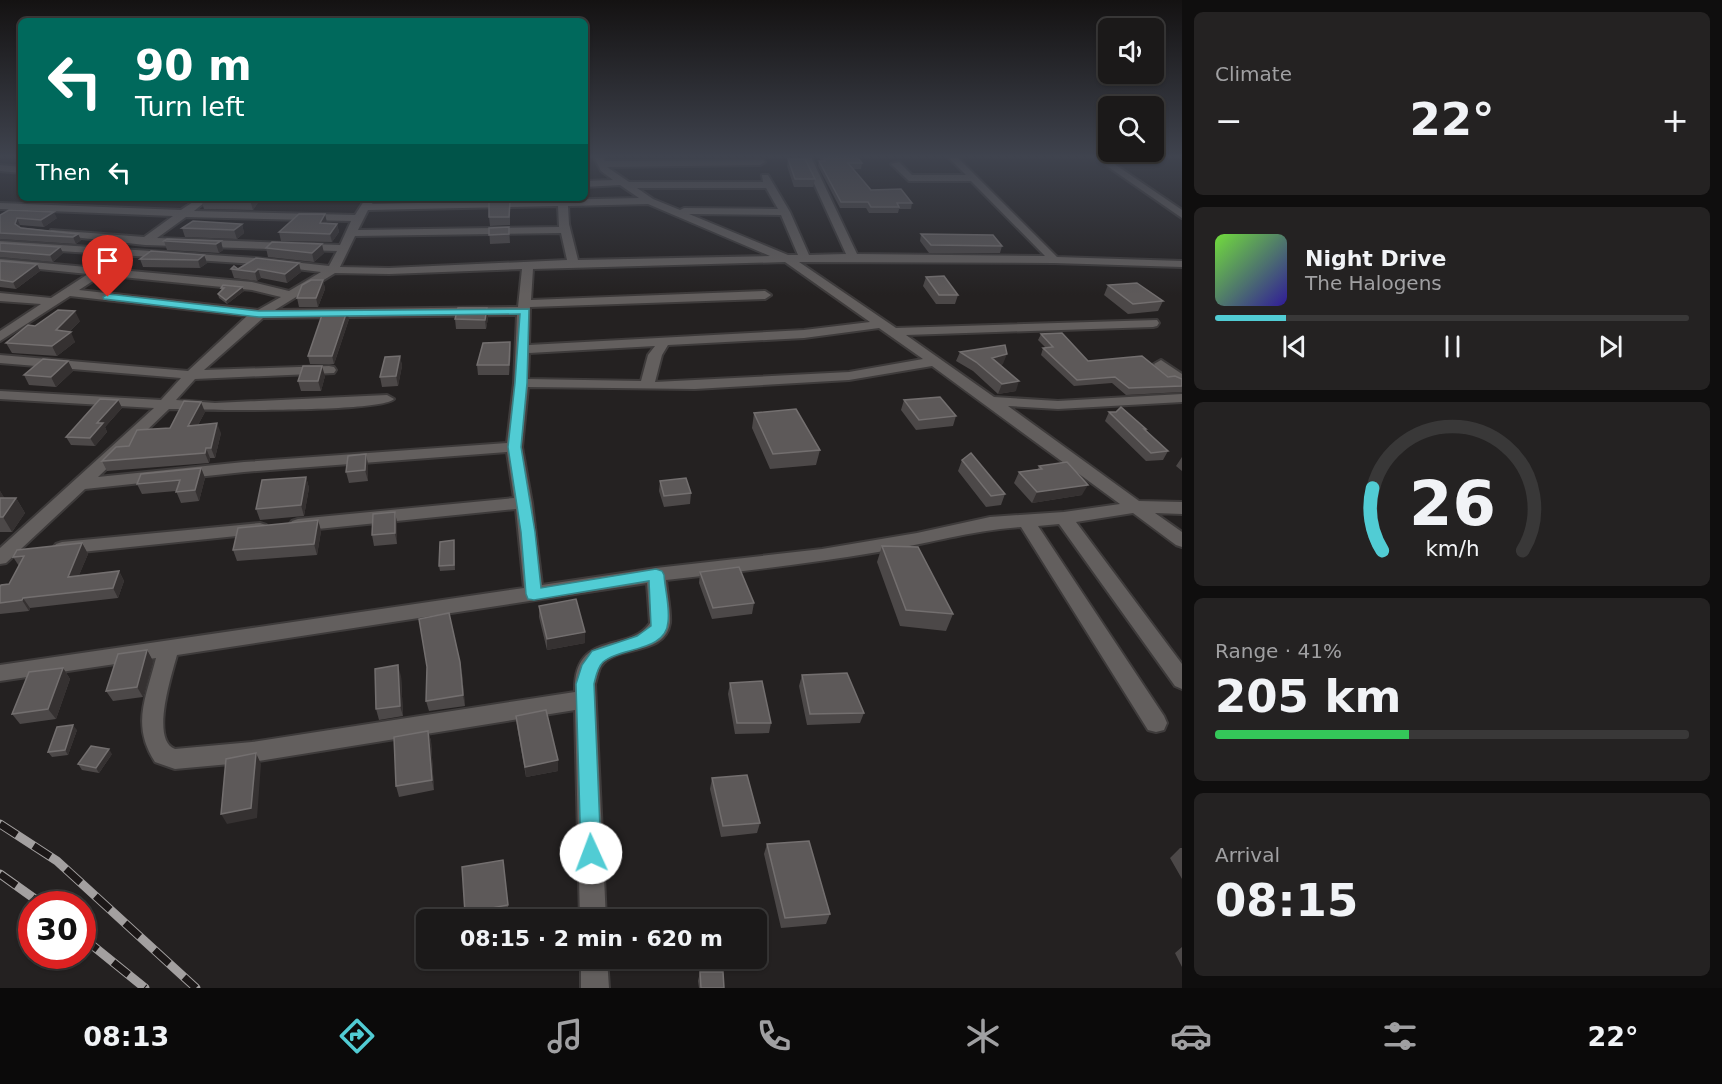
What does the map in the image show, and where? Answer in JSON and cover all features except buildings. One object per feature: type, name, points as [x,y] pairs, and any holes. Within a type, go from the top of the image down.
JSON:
[{"type":"street","points":[[0,336],[147,241],[198,203]]},
{"type":"street","points":[[1,556],[84,484],[150,422],[191,375],[259,314],[333,270],[349,233],[368,203]]},
{"type":"street","points":[[389,203],[589,203]]},
{"type":"street","points":[[654,203],[788,259],[935,361],[1182,541]]},
{"type":"street","points":[[779,203],[805,259]]},
{"type":"street","points":[[828,203],[853,257]]},
{"type":"street","points":[[998,203],[1054,260]]},
{"type":"street","points":[[1165,203],[1182,215]]},
{"type":"street","points":[[563,204],[573,264]]},
{"type":"street","points":[[0,206],[184,214],[358,218]]},
{"type":"street","points":[[675,212],[785,212]]},
{"type":"street","points":[[349,233],[566,230]]},
{"type":"street","points":[[46,231],[147,241],[342,248]]},
{"type":"street","points":[[0,244],[255,261],[333,270],[389,271],[853,257],[1182,264]]},
{"type":"street","points":[[0,262],[252,286],[289,295]]},
{"type":"street","points":[[528,266],[521,383],[514,447],[524,504],[534,594]]},
{"type":"street","points":[[67,292],[259,314],[525,308],[765,296]]},
{"type":"street","points":[[0,297],[54,302]]},
{"type":"street","points":[[894,332],[1153,323]]},
{"type":"street","points":[[522,349],[804,334],[882,324]]},
{"type":"street","points":[[647,386],[655,355],[664,342]]},
{"type":"street","points":[[0,359],[191,375],[329,370]]},
{"type":"street","points":[[521,383],[647,386],[849,376],[935,361]]},
{"type":"street","points":[[1161,364],[1182,381]]},
{"type":"street","points":[[0,395],[163,406],[262,406],[387,399]]},
{"type":"street","points":[[990,401],[1058,405],[1182,398]]},
{"type":"street","points":[[84,484],[244,467],[514,447]]},
{"type":"street","points":[[1,556],[524,504]]},
{"type":"street","points":[[0,673],[656,575],[822,555],[990,524],[1064,518],[1137,507],[1182,508]]},
{"type":"street","points":[[1064,518],[1182,680]]},
{"type":"street","points":[[1027,522],[1156,723]]},
{"type":"street","points":[[593,909],[585,684],[591,665],[598,656],[643,640],[657,630],[660,624],[656,575]]},
{"type":"street","points":[[168,648],[151,722],[155,743],[163,755],[175,759],[263,750],[586,699]]},
{"type":"street","points":[[594,969],[595,988]]},
{"type":"railway","points":[[0,824],[57,861],[196,988]]},
{"type":"railway","points":[[0,874],[24,891]]},
{"type":"railway","points":[[96,948],[145,988]]},
{"type":"route","points":[[108,297],[259,314],[525,311],[521,383],[514,447],[528,532],[534,594],[656,575],[660,624],[657,630],[643,640],[598,656],[591,665],[585,684],[591,853]]}]
